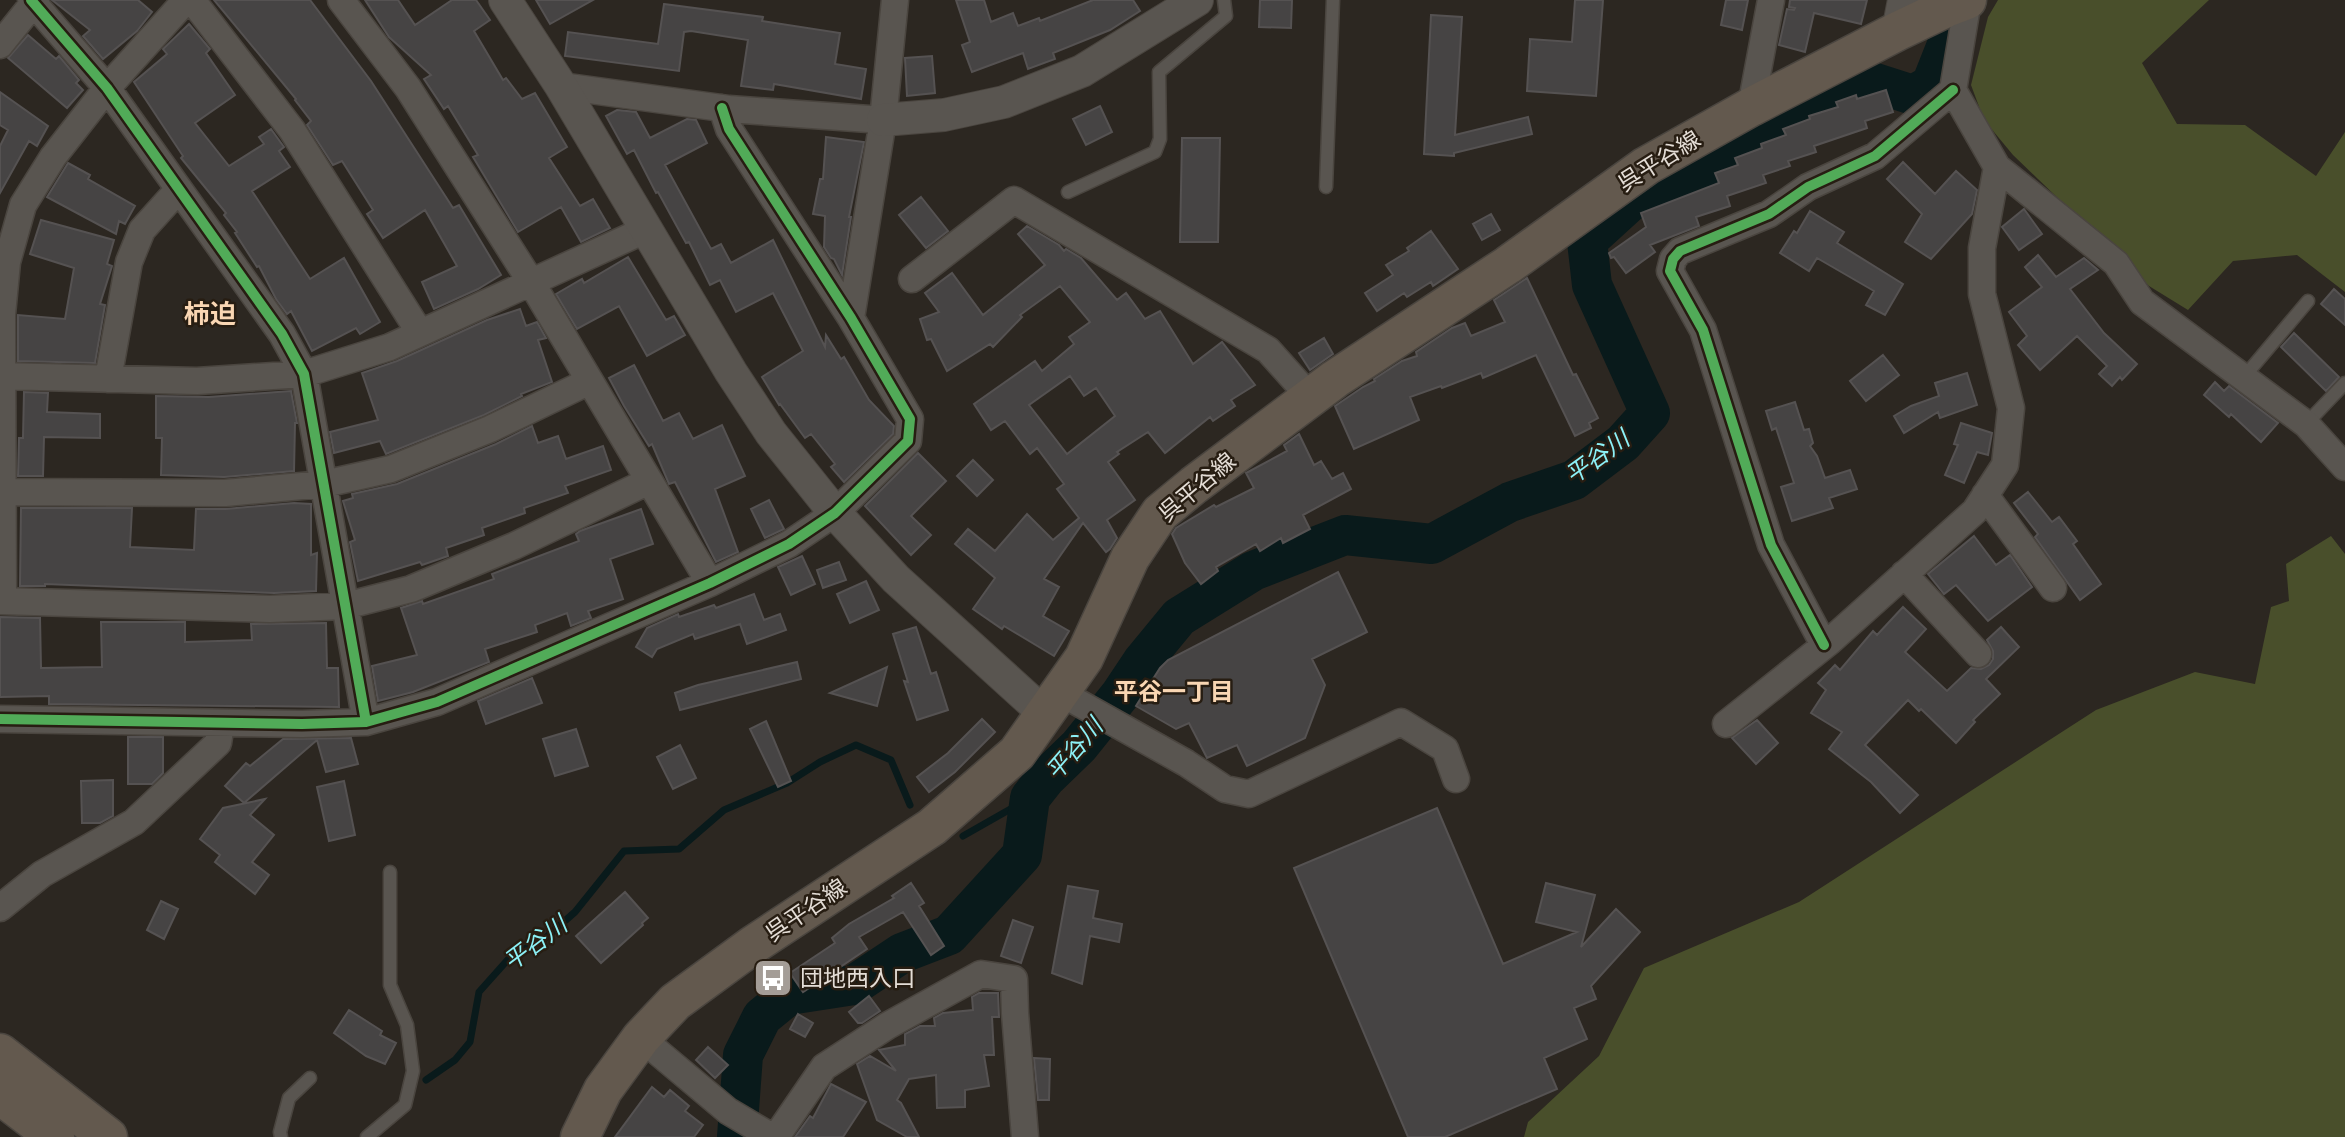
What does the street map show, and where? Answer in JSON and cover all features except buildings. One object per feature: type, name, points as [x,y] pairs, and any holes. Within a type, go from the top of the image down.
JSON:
[{"type":"main road","name":"呉平谷線","points":[[580,1137],[603,1090],[641,1038],[675,1002],[753,945],[932,827],[1017,753],[1065,705],[1130,558],[1160,513],[1335,379],[1508,265],[1646,166],[1751,107],[1901,16],[1946,8],[1968,0]]},
{"type":"main road","points":[[0,1052],[108,1137]]},
{"type":"main road","points":[[0,1095],[55,1137]]},
{"type":"street","points":[[419,333],[292,130],[189,0],[107,88],[53,157],[23,205],[7,262],[2,314],[2,601],[270,610],[345,606],[411,589],[514,546],[649,481]]},
{"type":"street","points":[[341,0],[408,88],[531,282],[710,583]]},
{"type":"street","points":[[505,0],[561,86],[645,230],[771,433],[835,513],[896,579],[1065,705],[1117,724],[1186,763],[1225,789],[1249,794],[1401,722],[1445,749],[1456,779]]},
{"type":"street","points":[[851,318],[883,120],[895,0]]},
{"type":"street","points":[[561,86],[722,108],[883,120],[944,114],[1004,102],[1082,71],[1197,0]]},
{"type":"street","points":[[1751,107],[1771,0]]},
{"type":"street","points":[[1968,0],[1953,90],[1997,167],[2116,263],[2142,302],[2306,424],[2345,467]]},
{"type":"street","points":[[0,45],[34,1],[107,88],[282,334],[304,374],[366,722]]},
{"type":"street","points":[[1824,645],[1771,545],[1703,330],[1670,271],[1673,259],[1680,251],[1769,214],[1808,187],[1875,156],[1953,90]]},
{"type":"street","points":[[0,719],[221,724],[366,722],[437,702],[710,583],[789,544],[835,513],[908,441],[910,419],[851,318],[729,129],[722,108]]},
{"type":"street","points":[[1726,724],[1824,645],[1975,511],[2005,465],[2011,408],[1982,294],[1982,248],[1997,167]]},
{"type":"street","points":[[108,379],[129,262],[142,229],[179,189]]},
{"type":"street","points":[[912,279],[1014,200],[1268,350],[1311,398]]},
{"type":"street","points":[[1,376],[197,381],[304,374],[390,347],[645,230]]},
{"type":"street","points":[[3,492],[225,494],[324,484],[391,468],[490,429],[590,381]]},
{"type":"street","points":[[1985,495],[2053,588]]},
{"type":"street","points":[[1904,574],[1978,654]]},
{"type":"street","points":[[0,908],[42,874],[134,822],[218,743],[221,724]]},
{"type":"street","points":[[641,1038],[756,1127],[824,1067],[887,1026],[981,974],[1014,979],[1025,1137]]},
{"type":"lane","points":[[1068,192],[1155,152],[1160,139],[1159,72],[1226,16],[1224,0]]},
{"type":"lane","points":[[1326,187],[1333,0]]},
{"type":"lane","points":[[2245,377],[2308,301]]},
{"type":"lane","points":[[2306,424],[2345,383]]},
{"type":"lane","points":[[367,1137],[405,1105],[413,1071],[407,1025],[390,985],[390,872]]},
{"type":"lane","points":[[281,1137],[289,1098],[310,1078]]},
{"type":"green space","points":[[1998,0],[2209,0],[2142,63],[2177,124],[2245,125],[2316,176],[2345,132],[2345,292],[2297,255],[2233,261],[2188,310],[2149,286],[2013,155],[1984,120],[1971,85],[1988,17]]},
{"type":"green space","points":[[2331,536],[2345,554],[2345,1137],[1524,1137],[1528,1122],[1599,1056],[1644,968],[1799,902],[2096,710],[2195,672],[2255,684],[2271,607],[2289,601],[2286,564]]},
{"type":"waterway","name":"平谷川","points":[[737,1137],[743,1055],[762,1017],[789,995],[854,985],[902,953],[949,935],[1022,855],[1030,798],[1045,779],[1079,746],[1179,617],[1253,571],[1345,535],[1432,544],[1510,502],[1574,480],[1623,443],[1650,413],[1592,285],[1587,241],[1633,199],[1679,182],[1860,78],[1913,95],[1931,85],[1948,42]]},
{"type":"waterway","name":"平谷川","points":[[426,1080],[455,1060],[470,1042],[479,992],[513,954],[542,941],[575,912],[624,851],[679,849],[724,810],[787,783],[820,762],[856,745],[891,760],[910,805]]},
{"type":"waterway","name":"平谷川","points":[[963,836],[1030,798]]},
{"type":"cycle path","points":[[31,0],[107,88],[282,334],[304,374],[366,722]]},
{"type":"cycle path","points":[[1824,645],[1771,545],[1703,330],[1670,271],[1673,259],[1680,251],[1769,214],[1808,187],[1875,156],[1953,90]]},
{"type":"cycle path","points":[[0,719],[302,724],[366,722],[437,702],[710,583],[789,544],[835,513],[908,441],[910,419],[851,318],[729,129],[722,108]]},
{"type":"place","name":"団地西入口","points":[[773,978]]},
{"type":"district","name":"柿迫","points":[[210,314]]},
{"type":"district","name":"平谷一丁目","points":[[1174,691]]}]
